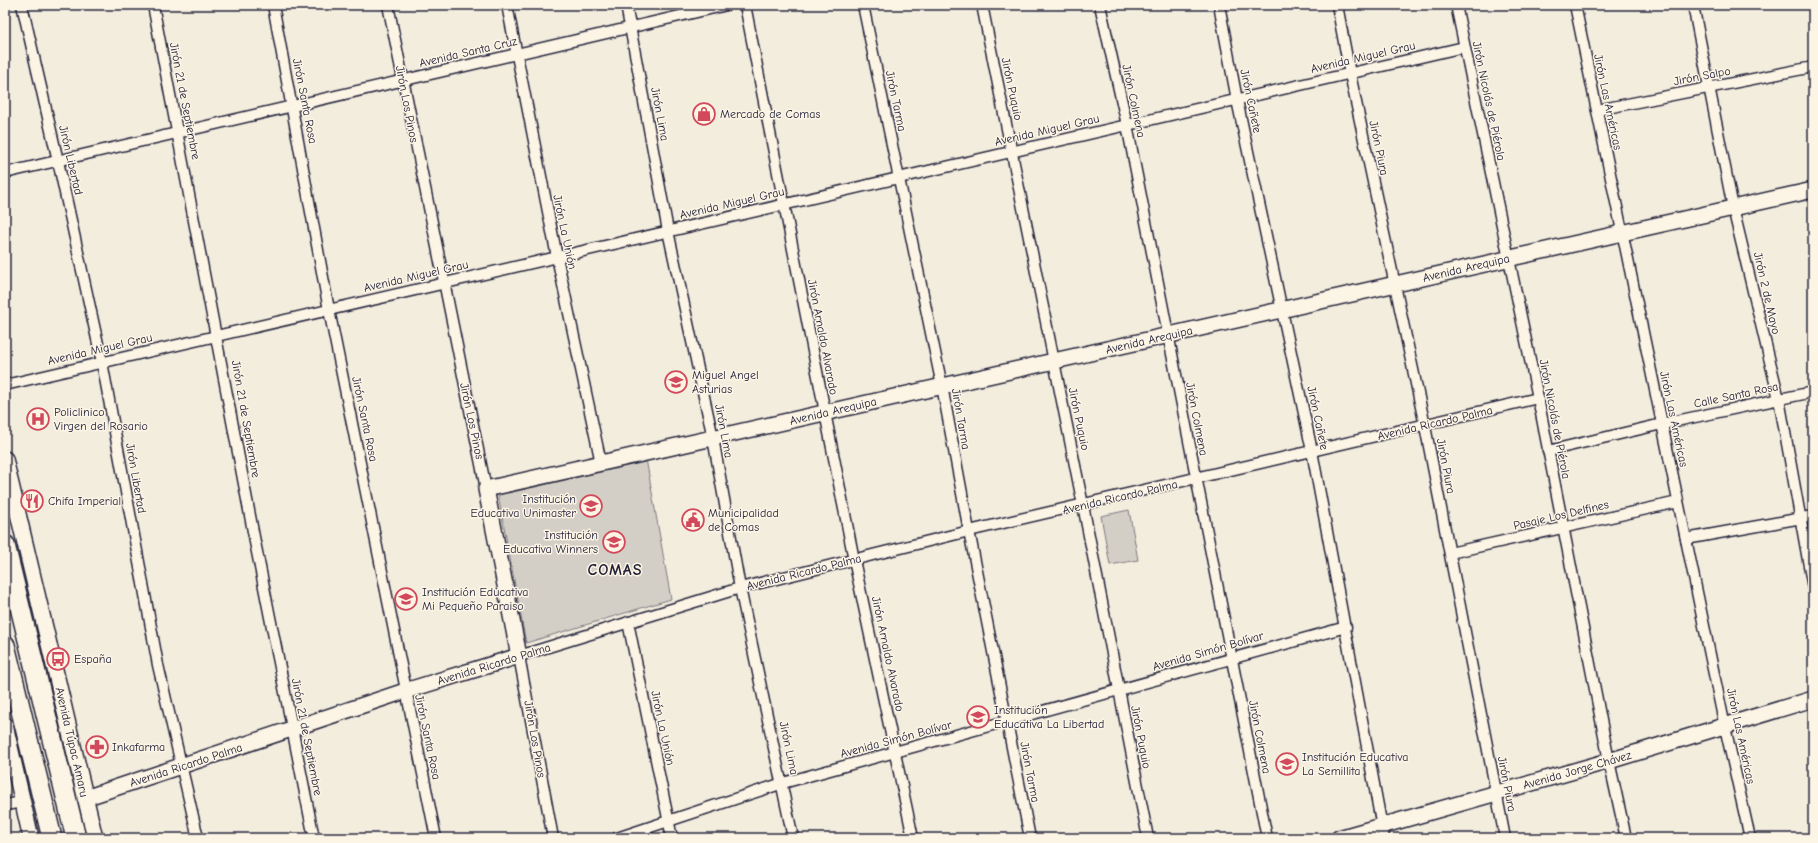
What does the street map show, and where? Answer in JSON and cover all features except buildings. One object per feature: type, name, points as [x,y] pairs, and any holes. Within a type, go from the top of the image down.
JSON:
[{"type":"highway","name":"Avenida Túpac Amaru","points":[[5,545],[76,838]]},
{"type":"highway","points":[[5,645],[52,838]]},
{"type":"street","name":"Jirón Libertad","points":[[22,5],[102,362],[149,619],[198,838]]},
{"type":"street","name":"Jirón 21 de Septiembre","points":[[153,5],[314,838]]},
{"type":"street","name":"Jirón Santa Rosa","points":[[273,5],[293,106],[329,310],[436,838]]},
{"type":"street","name":"Jirón Los Pinos","points":[[388,5],[443,283],[486,489],[553,838]]},
{"type":"street","name":"Jirón La Unión","points":[[507,5],[557,257],[601,463]]},
{"type":"street","name":"Jirón Lima","points":[[626,5],[668,231],[712,438],[740,588],[783,783],[793,838]]},
{"type":"street","name":"Avenida Santa Cruz","points":[[5,174],[726,5]]},
{"type":"street","name":"Jirón Arnaldo Alvarado","points":[[745,5],[854,560],[896,752],[913,838]]},
{"type":"street","name":"Jirón Tarma","points":[[864,5],[942,386],[969,531],[1030,838]]},
{"type":"street","name":"Jirón Puquio","points":[[982,5],[1083,505],[1148,838]]},
{"type":"street","name":"Jirón Colmena","points":[[1100,5],[1127,125],[1267,838]]},
{"type":"street","name":"Jirón Cañete","points":[[1219,5],[1237,100],[1312,451],[1383,832]]},
{"type":"street","name":"Jirón Piura","points":[[1337,5],[1350,74],[1426,426],[1495,793],[1505,838]]},
{"type":"street","name":"Jirón Nicolás de Piérola","points":[[1456,5],[1538,398],[1609,761],[1626,838]]},
{"type":"street","name":"Jirón Las Américas","points":[[1575,5],[1725,727],[1750,838]]},
{"type":"street","name":"Jirón 2 de Mayo","points":[[1693,5],[1733,208],[1778,399],[1813,588]]},
{"type":"street","name":"Avenida Miguel Grau","points":[[5,385],[1464,47]]},
{"type":"street","name":"Jirón Salpo","points":[[1597,110],[1813,66]]},
{"type":"street","name":"Avenida Arequipa","points":[[486,489],[1813,190]]},
{"type":"street","name":"Calle Santa Rosa","points":[[1548,451],[1662,424],[1813,392]]},
{"type":"street","name":"Avenida Ricardo Palma","points":[[85,798],[405,691],[740,588],[969,531],[1426,426],[1538,398]]},
{"type":"street","name":"Avenida Túpac Amaru","points":[[5,459],[95,838]]},
{"type":"street","name":"Pasaje Los Delfines","points":[[1450,553],[1678,502]]},
{"type":"street","points":[[1686,539],[1813,516]]},
{"type":"street","name":"Jirón La Unión","points":[[628,622],[672,838]]},
{"type":"street","name":"Avenida Simón Bolívar","points":[[617,838],[783,783],[1007,722],[1232,657],[1346,627]]},
{"type":"street","name":"Avenida Jorge Chávez","points":[[1339,838],[1383,832],[1495,793],[1725,727],[1813,699]]},
{"type":"street","points":[[5,725],[31,838]]},
{"type":"street","points":[[5,805],[23,802]]},
{"type":"shaded area","points":[[646,459],[671,599],[526,643],[498,495]]},
{"type":"shaded area","points":[[1129,510],[1138,560],[1110,565],[1101,516]]},
{"type":"place","name":"Mercado de Comas","points":[[704,114]]},
{"type":"place","name":"Miguel Angel Asturias","points":[[676,382]]},
{"type":"place","name":"Policlinico Virgen del Rosario","points":[[38,419]]},
{"type":"place","name":"Chifa Imperial","points":[[32,501]]},
{"type":"place","name":"Institución Educativa Unimaster","points":[[591,506]]},
{"type":"place","name":"Municipalidad de Comas","points":[[693,520]]},
{"type":"place","name":"Institución Educativa Winners","points":[[614,542]]},
{"type":"place","name":"Institución Educativa Mi Pequeño Paraiso","points":[[406,599]]},
{"type":"place","name":"España","points":[[58,659]]},
{"type":"place","name":"Institución Educativa La Libertad","points":[[978,717]]},
{"type":"place","name":"Inkafarma","points":[[97,747]]},
{"type":"place","name":"Institución Educativa La Semillita","points":[[1287,764]]},
{"type":"district","name":"COMAS","points":[[615,570]]}]
